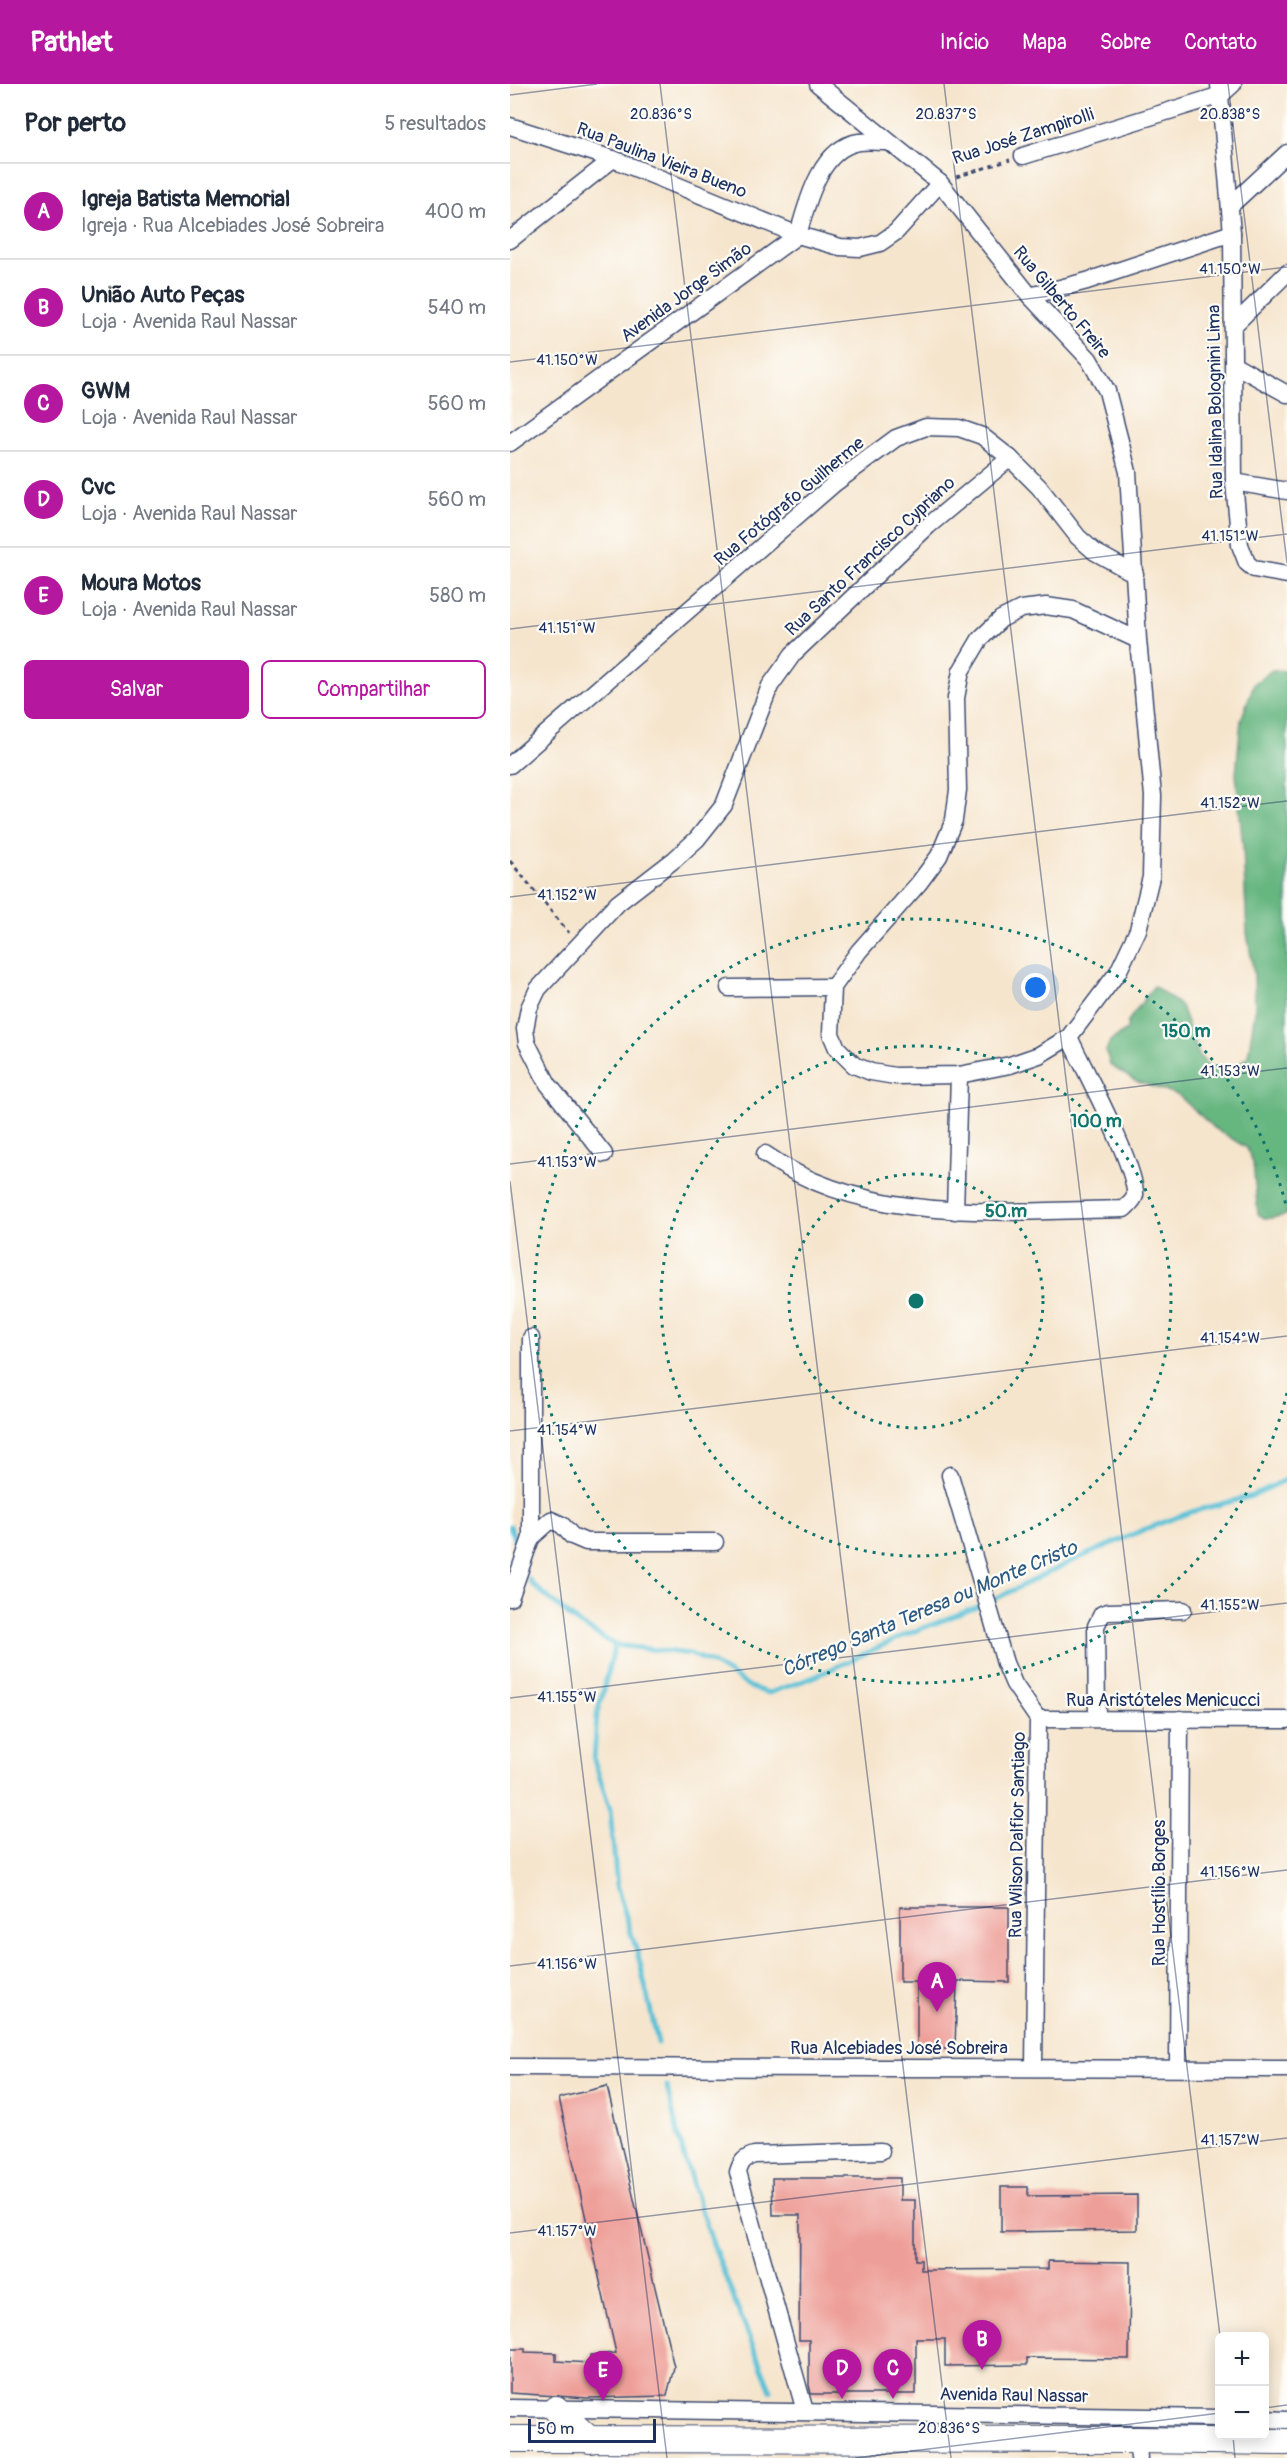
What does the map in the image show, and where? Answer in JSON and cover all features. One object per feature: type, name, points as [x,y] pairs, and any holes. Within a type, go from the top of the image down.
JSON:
[{"type":"highway","points":[[556,2409],[590,2440]]},
{"type":"highway","points":[[510,2439],[988,2440],[1138,2449],[1287,2442]]},
{"type":"street","points":[[818,84],[940,183],[896,232],[880,243],[860,248],[840,247],[798,235],[808,198],[818,176],[837,152],[858,142],[887,142]]},
{"type":"street","name":"Rua José Zampirolli","points":[[1023,156],[1224,88]]},
{"type":"street","name":"Rua Idalina Bolognini Lima","points":[[1224,88],[1232,233],[1235,365],[1234,482],[1240,546],[1247,563],[1254,569],[1287,575]]},
{"type":"street","name":"Rua Paulina Vieira Bueno","points":[[510,126],[613,159],[798,235]]},
{"type":"street","points":[[1230,206],[1287,153]]},
{"type":"street","points":[[510,240],[613,159]]},
{"type":"street","name":"Rua Gilberto Freire","points":[[940,183],[1030,296],[1089,359],[1107,391],[1128,472],[1138,640],[1153,796],[1151,877],[1138,930],[1118,972],[1069,1037]]},
{"type":"street","points":[[1030,296],[1087,281],[1232,233]]},
{"type":"street","name":"Avenida Jorge Simão","points":[[510,443],[798,235]]},
{"type":"street","points":[[1233,326],[1287,273]]},
{"type":"street","points":[[1235,365],[1287,394]]},
{"type":"street","name":"Rua Fotógrafo Guilherme","points":[[510,765],[656,641],[835,483],[896,438],[926,427],[959,428],[982,436],[1010,458],[1039,487],[1078,537],[1095,552],[1135,574]]},
{"type":"street","name":"Rua Santo Francisco Cypriano","points":[[604,1155],[548,1084],[527,1043],[525,1029],[529,1008],[538,989],[618,903],[675,860],[697,839],[724,805],[771,686],[793,654],[928,526],[1010,458]]},
{"type":"street","points":[[1234,482],[1287,491]]},
{"type":"street","points":[[765,1154],[788,1170],[835,1190],[871,1199],[955,1211],[1124,1209],[1131,1202],[1135,1195],[1128,1163],[1069,1037],[1039,1054],[1010,1065],[959,1075],[895,1076],[871,1072],[854,1065],[837,1048],[831,1034],[833,987],[859,951],[920,883],[939,856],[954,820],[958,790],[956,698],[961,671],[980,639],[1001,619],[1021,609],[1046,606],[1073,610],[1138,640]]},
{"type":"street","points":[[729,988],[833,987]]},
{"type":"street","points":[[955,1211],[959,1075]]},
{"type":"street","points":[[510,1598],[531,1538],[531,1338]]},
{"type":"street","name":"Rua Wilson Dalfior Santiago","points":[[950,1476],[1005,1663],[1014,1684],[1038,1719],[1034,2067]]},
{"type":"street","points":[[531,1538],[551,1520],[562,1525],[572,1536],[586,1542],[716,1542]]},
{"type":"street","points":[[1096,1718],[1096,1626],[1102,1614],[1183,1610]]},
{"type":"street","name":"Rua Aristóteles Menicucci","points":[[1038,1719],[1287,1720]]},
{"type":"street","name":"Rua Hostílio Borges","points":[[1178,2068],[1180,1719]]},
{"type":"street","name":"Rua Alcebiades José Sobreira","points":[[510,2067],[1287,2069]]},
{"type":"street","points":[[805,2411],[738,2172],[741,2163],[754,2155],[881,2151]]},
{"type":"street","name":"Avenida Raul Nassar","points":[[510,2408],[1215,2418]]},
{"type":"street","points":[[985,2414],[988,2440]]},
{"type":"street","points":[[1269,2419],[1287,2420]]},
{"type":"path","name":"Rua José Zampirolli","points":[[940,183],[1023,156]]},
{"type":"path","points":[[510,861],[578,944]]},
{"type":"green space","points":[[1272,670],[1287,671],[1287,1215],[1266,1219],[1258,1214],[1253,1163],[1247,1148],[1214,1128],[1178,1095],[1135,1081],[1110,1065],[1106,1051],[1110,1041],[1127,1030],[1128,1021],[1154,986],[1181,1006],[1199,1056],[1213,1070],[1234,1068],[1248,1056],[1255,1011],[1254,974],[1247,933],[1243,847],[1236,774],[1241,720],[1254,684]]},
{"type":"building","points":[[900,1907],[1009,1907],[1009,1982],[957,1981],[955,2049],[917,2049],[917,1982],[900,1982]]},
{"type":"building","points":[[607,2086],[674,2367],[667,2396],[588,2398],[510,2393],[510,2349],[556,2353],[556,2361],[590,2363],[590,2355],[616,2353],[559,2098]]},
{"type":"building","points":[[772,2178],[900,2178],[900,2200],[915,2200],[915,2260],[921,2260],[921,2270],[1048,2269],[1048,2261],[1130,2262],[1129,2359],[1027,2358],[1027,2365],[945,2366],[945,2339],[916,2339],[916,2394],[811,2394],[809,2340],[799,2340],[800,2215],[773,2215]]},
{"type":"building","points":[[1001,2187],[1028,2187],[1028,2196],[1137,2195],[1137,2230],[1001,2232]]},
{"type":"waterway","name":"Córrego Santa Teresa ou Monte Cristo","points":[[529,1579],[578,1623],[615,1645],[690,1654],[712,1663],[752,1688],[769,1693],[814,1677],[905,1635],[985,1604],[1070,1562],[1143,1530],[1191,1512],[1252,1496],[1287,1479]]},
{"type":"waterway","name":"Córrego Santa Teresa ou Monte Cristo","points":[[510,1526],[516,1544]]},
{"type":"waterway","points":[[615,1645],[597,1714],[594,1760],[610,1809],[617,1887],[639,1959],[658,2043]]},
{"type":"waterway","points":[[667,2086],[686,2164],[699,2203],[726,2279],[771,2391]]},
{"type":"place","name":"Igreja Batista Memorial","points":[[937,2012]]},
{"type":"place","name":"União Auto Peças","points":[[982,2370]]},
{"type":"place","name":"Cvc","points":[[842,2399]]},
{"type":"place","name":"GWM","points":[[893,2399]]},
{"type":"place","name":"Moura Motos","points":[[603,2401]]}]
